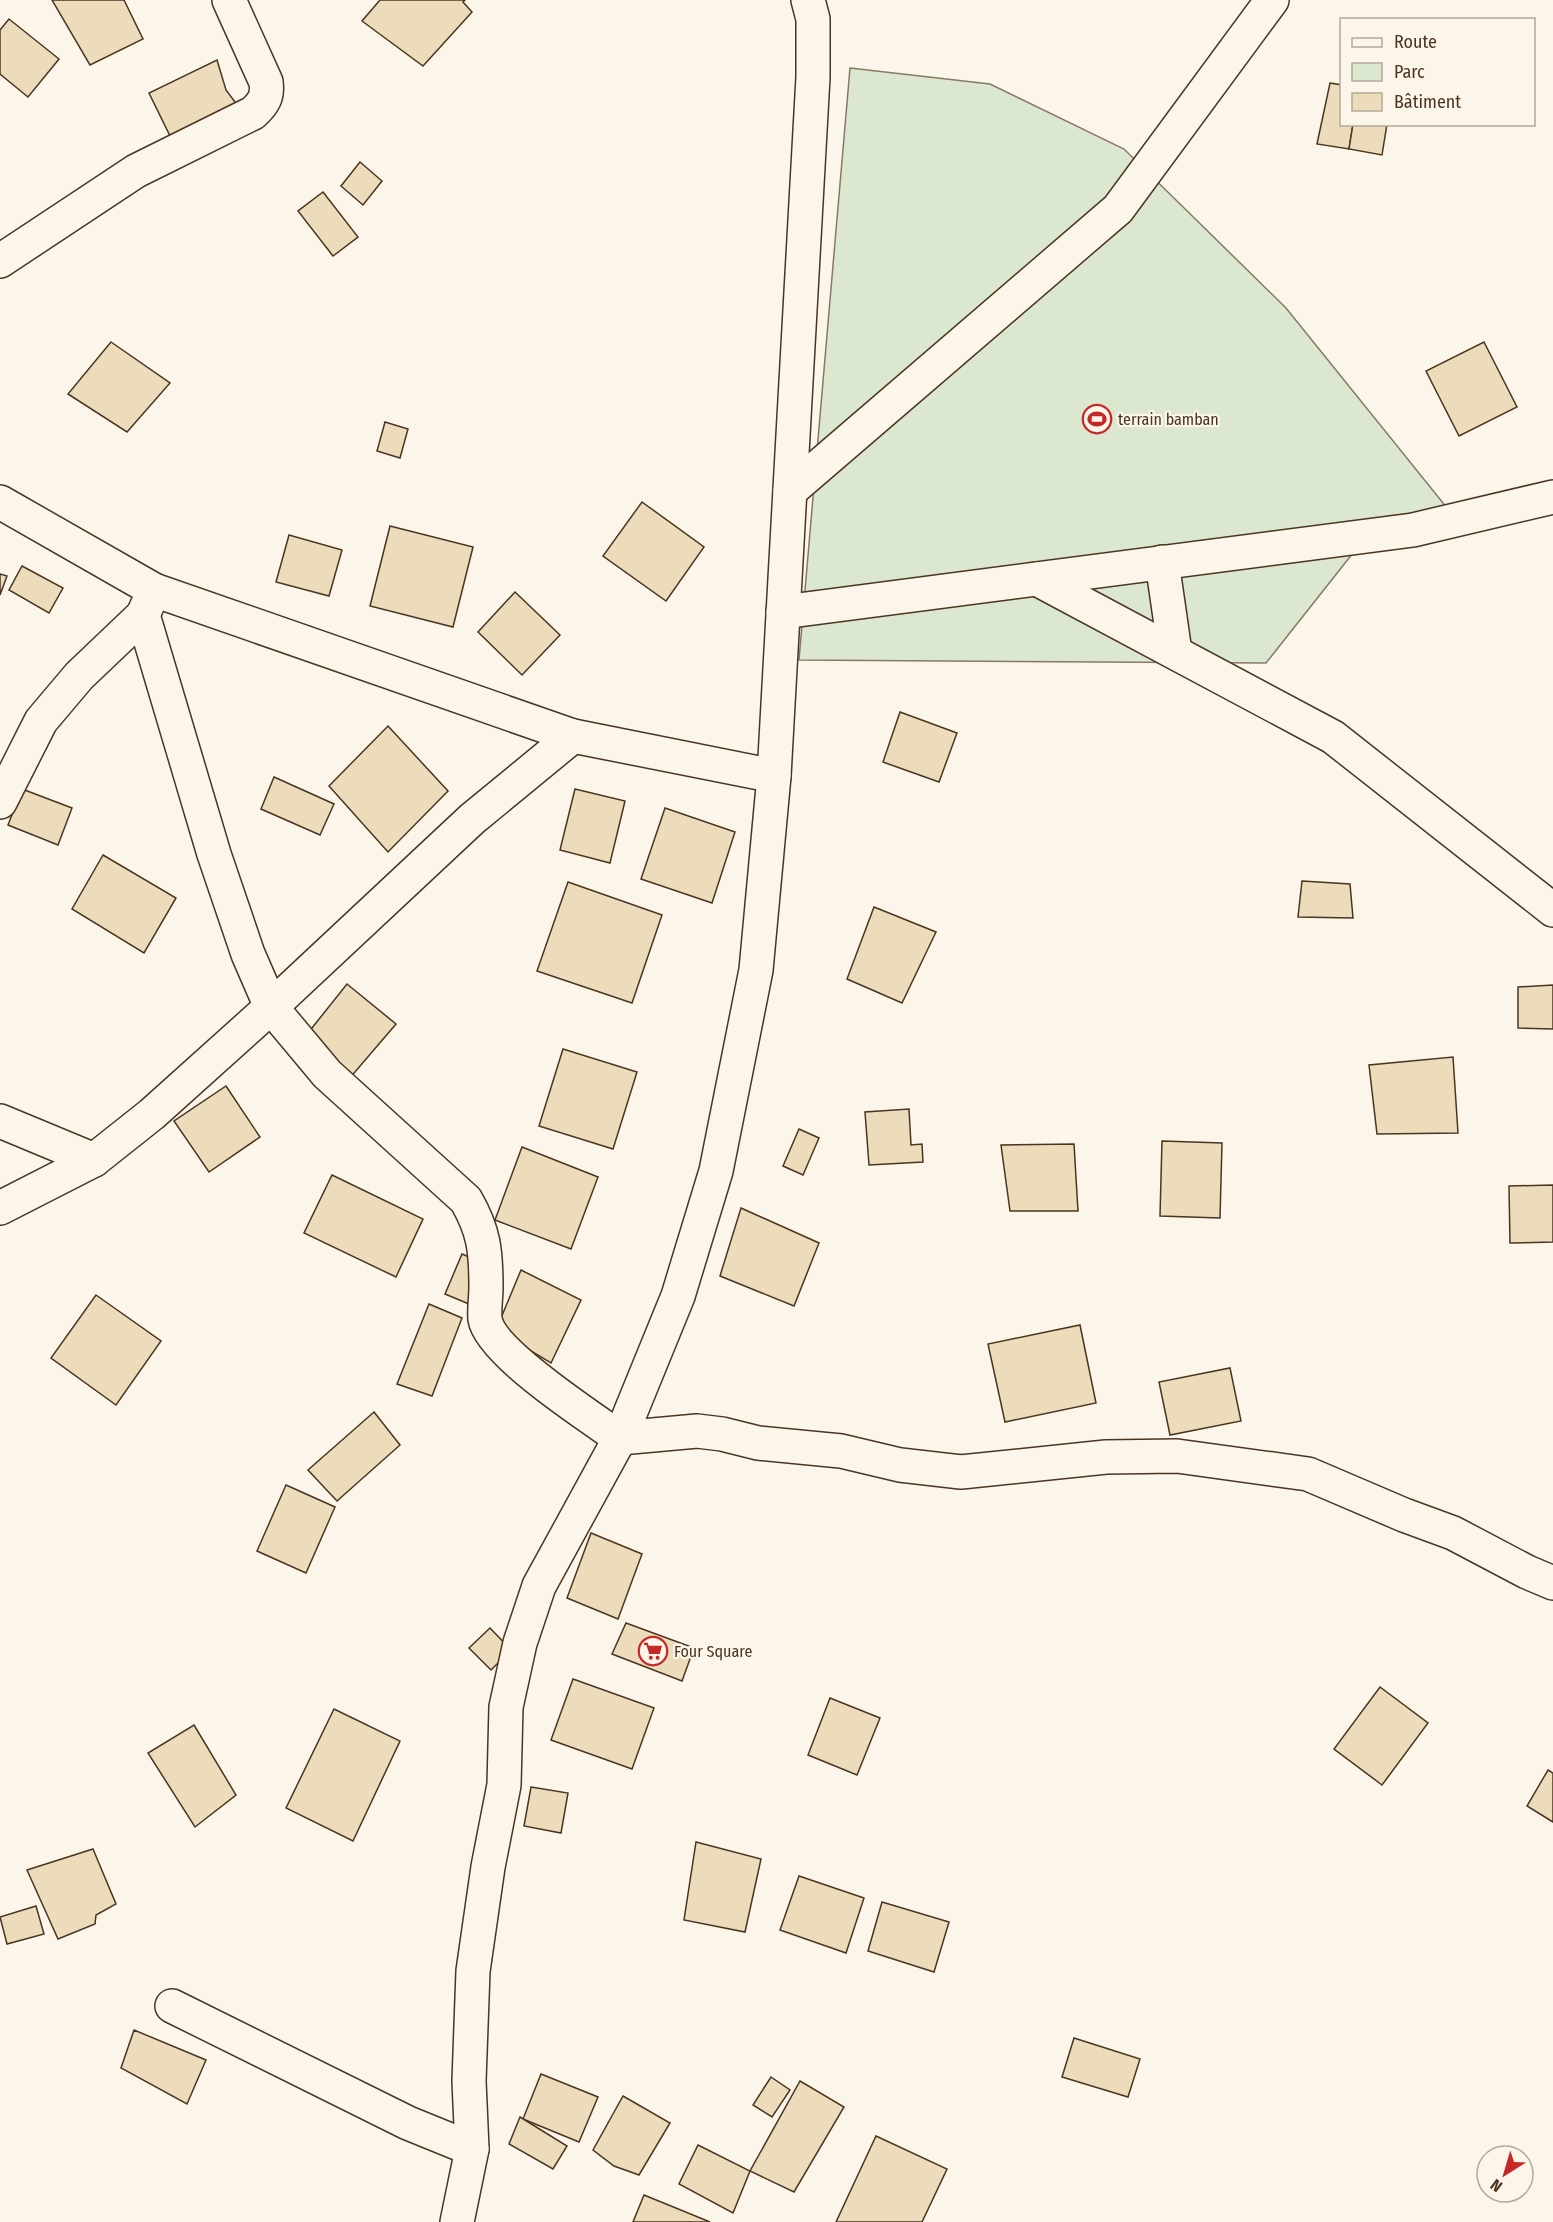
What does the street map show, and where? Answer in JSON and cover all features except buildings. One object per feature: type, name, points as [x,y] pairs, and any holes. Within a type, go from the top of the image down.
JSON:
[{"type":"street","points":[[0,261],[136,171],[253,113],[262,104],[267,94],[266,82],[229,0]]},
{"type":"street","points":[[457,2222],[472,2149],[469,2081],[474,1971],[488,1867],[504,1785],[506,1707],[520,1643],[539,1586],[620,1438],[678,1296],[716,1171],[756,970],[774,776],[813,77],[813,19],[808,0]]},
{"type":"street","points":[[790,490],[1118,209],[1272,0]]},
{"type":"street","points":[[783,612],[1413,530],[1553,497]]},
{"type":"street","points":[[0,501],[148,603],[573,736],[774,776]]},
{"type":"street","points":[[1162,562],[1175,652]]},
{"type":"street","points":[[1037,579],[1333,737],[1553,910]]},
{"type":"street","points":[[0,802],[41,721],[79,676],[148,603]]},
{"type":"street","points":[[148,603],[214,854],[248,954],[271,1007],[327,1074],[466,1200],[478,1220],[482,1236],[486,1260],[485,1320],[490,1334],[518,1363],[620,1438],[697,1431],[722,1434],[758,1443],[841,1451],[900,1465],[961,1472],[1106,1457],[1177,1456],[1308,1474],[1453,1533],[1553,1583]]},
{"type":"street","points":[[0,1208],[94,1160],[152,1114],[271,1007],[472,819],[573,736]]},
{"type":"street","points":[[0,1121],[94,1160]]},
{"type":"street","points":[[172,2006],[408,2123],[472,2149]]},
{"type":"green space","name":"terrain bamban","points":[[850,68],[990,84],[1124,149],[1286,308],[1464,529],[1353,553],[1266,663],[799,660]]},
{"type":"place","name":"terrain bamban","points":[[1097,419]]},
{"type":"place","name":"Four Square","points":[[653,1651]]}]
